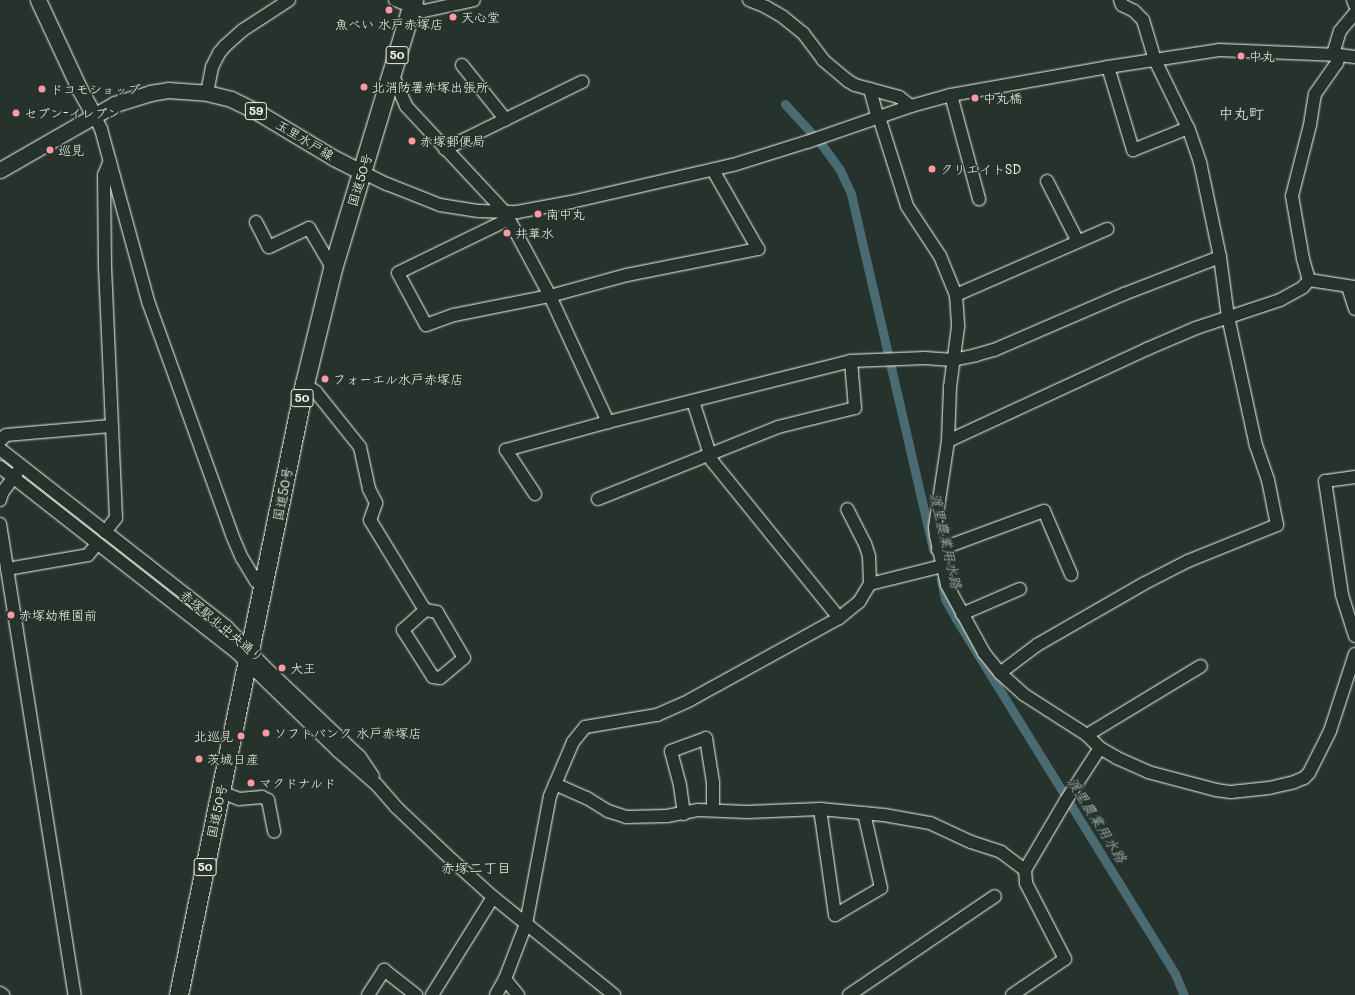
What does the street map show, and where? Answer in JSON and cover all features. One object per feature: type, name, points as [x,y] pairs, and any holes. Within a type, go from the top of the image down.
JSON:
[{"type":"highway","name":"国道50号","points":[[179,995],[305,384],[334,269],[413,3]]},
{"type":"main road","points":[[38,0],[80,90],[94,115]]},
{"type":"main road","name":"玉里水戸線","points":[[0,170],[115,104],[158,92],[183,91],[207,93],[225,97],[247,106],[334,158],[362,172]]},
{"type":"street","points":[[207,93],[212,67],[225,46],[243,30],[289,0]]},
{"type":"street","points":[[395,0],[413,3],[424,11],[474,0]]},
{"type":"street","points":[[749,0],[766,7],[803,33],[823,60],[837,73],[855,85],[899,97],[911,106]]},
{"type":"street","points":[[1000,672],[1037,645],[1143,584],[1188,561],[1277,525],[1268,480],[1256,446],[1228,317],[1220,257],[1200,162],[1188,128],[1156,60],[1143,20],[1134,11],[1122,5],[1120,0]]},
{"type":"street","points":[[1353,0],[1355,5]]},
{"type":"street","points":[[1309,280],[1303,259],[1292,196],[1310,125],[1315,94],[1337,64],[1336,54],[1340,31],[1355,12]]},
{"type":"street","points":[[713,170],[758,249],[627,275],[550,296],[454,316],[426,326],[398,273],[507,215],[550,207],[713,170],[813,140],[911,106],[951,95],[1198,52],[1234,49],[1336,54],[1355,57]]},
{"type":"street","points":[[462,65],[506,120]]},
{"type":"street","points":[[1108,67],[1133,150],[1188,128]]},
{"type":"street","points":[[392,74],[406,106],[445,150],[507,215],[550,296],[608,422]]},
{"type":"street","points":[[445,150],[582,82]]},
{"type":"street","points":[[870,89],[876,112],[879,117],[907,206],[940,256],[956,295],[958,327],[953,360],[948,441],[936,527],[939,567],[962,614],[984,653],[1000,672],[1023,694],[1087,735],[1100,748],[1148,772],[1216,790],[1246,791],[1294,782],[1304,778],[1309,773],[1330,731],[1355,654]]},
{"type":"street","points":[[951,95],[979,199]]},
{"type":"street","points":[[94,115],[101,129],[149,304],[232,535],[242,558],[256,581],[265,583]]},
{"type":"street","points":[[105,532],[116,518],[104,268],[104,174],[110,161]]},
{"type":"street","points":[[362,172],[387,184],[440,205],[507,215]]},
{"type":"street","points":[[1047,181],[1077,240]]},
{"type":"street","points":[[256,222],[269,247],[309,228],[334,269]]},
{"type":"street","points":[[956,295],[1077,240],[1107,229]]},
{"type":"street","points":[[535,494],[506,450],[608,422],[851,361],[953,360],[994,350],[1124,294],[1220,257]]},
{"type":"street","points":[[1309,280],[1352,287],[1355,309]]},
{"type":"street","points":[[948,441],[1114,363],[1196,328],[1280,300],[1304,287],[1309,280]]},
{"type":"street","points":[[598,499],[778,427],[855,408],[851,361]]},
{"type":"street","points":[[305,384],[316,392],[360,447],[369,489],[376,503],[370,520],[425,610],[437,612],[464,658],[440,678],[433,677],[403,630],[425,610]]},
{"type":"street","points":[[693,401],[712,461],[839,618]]},
{"type":"street","points":[[0,441],[6,435],[111,426]]},
{"type":"street","name":"赤塚駅北中央通り","points":[[0,449],[226,626],[249,657],[360,757],[377,785],[401,811],[493,896],[614,995]]},
{"type":"street","points":[[0,500],[2,493],[22,466]]},
{"type":"street","name":"赤塚駅北中央通り","points":[[0,467],[227,644],[249,657]]},
{"type":"street","points":[[1355,477],[1325,481],[1342,595],[1355,636]]},
{"type":"street","points":[[496,995],[505,979],[526,924],[550,796],[574,742],[585,727],[657,715],[690,700],[839,618],[860,602],[870,584],[869,556],[865,544],[846,509]]},
{"type":"street","points":[[938,550],[1044,511],[1071,574]]},
{"type":"street","points":[[0,524],[75,995]]},
{"type":"street","points":[[7,569],[88,555],[97,544]]},
{"type":"street","points":[[128,568],[138,558]]},
{"type":"street","points":[[870,584],[939,567]]},
{"type":"street","points":[[962,614],[1020,589]]},
{"type":"street","points":[[1087,735],[1201,666]]},
{"type":"street","points":[[684,814],[680,785],[671,751],[706,738],[713,782],[713,810]]},
{"type":"street","points":[[1012,995],[1065,959],[1026,884],[1026,870],[1067,800],[1100,748]]},
{"type":"street","points":[[555,784],[587,798],[608,811],[626,817],[667,816],[713,810],[747,812],[820,809],[864,813],[930,823],[971,842],[1001,852],[1026,870]]},
{"type":"street","points":[[221,792],[239,799],[262,797],[268,800],[274,831]]},
{"type":"street","points":[[820,809],[835,915],[881,888],[864,813]]},
{"type":"street","points":[[432,995],[493,896]]},
{"type":"street","points":[[849,995],[995,896]]},
{"type":"street","points":[[368,995],[384,970],[416,995]]},
{"type":"street","points":[[505,979],[518,995]]},
{"type":"waterway","name":"渡里農業用水路","points":[[785,104],[822,145],[840,170],[851,194],[933,550]]},
{"type":"waterway","name":"渡里農業用水路","points":[[941,580],[945,599],[956,619],[1175,974],[1184,995]]},
{"type":"place","name":"魚べい 水戸赤塚店","points":[[389,10]]},
{"type":"place","name":"天心堂","points":[[453,17]]},
{"type":"place","name":"中丸","points":[[1241,56]]},
{"type":"place","name":"北消防署赤塚出張所","points":[[364,87]]},
{"type":"place","name":"ドコモショップ","points":[[42,89]]},
{"type":"place","name":"中丸橋","points":[[975,98]]},
{"type":"place","name":"セブン-イレブン","points":[[16,113]]},
{"type":"place","name":"赤塚郵便局","points":[[412,141]]},
{"type":"place","name":"巡見","points":[[50,150]]},
{"type":"place","name":"クリエイトSD","points":[[932,169]]},
{"type":"place","name":"南中丸","points":[[538,214]]},
{"type":"place","name":"井華水","points":[[507,233]]},
{"type":"place","name":"フォーエル水戸赤塚店","points":[[325,379]]},
{"type":"place","name":"赤塚幼稚園前","points":[[11,615]]},
{"type":"place","name":"大王","points":[[282,668]]},
{"type":"place","name":"ソフトバンク 水戸赤塚店","points":[[266,733]]},
{"type":"place","name":"北巡見","points":[[241,736]]},
{"type":"place","name":"茨城日産","points":[[199,759]]},
{"type":"place","name":"マクドナルド","points":[[251,783]]},
{"type":"district","name":"中丸町","points":[[1241,114]]},
{"type":"district","name":"赤塚二丁目","points":[[476,868]]}]
